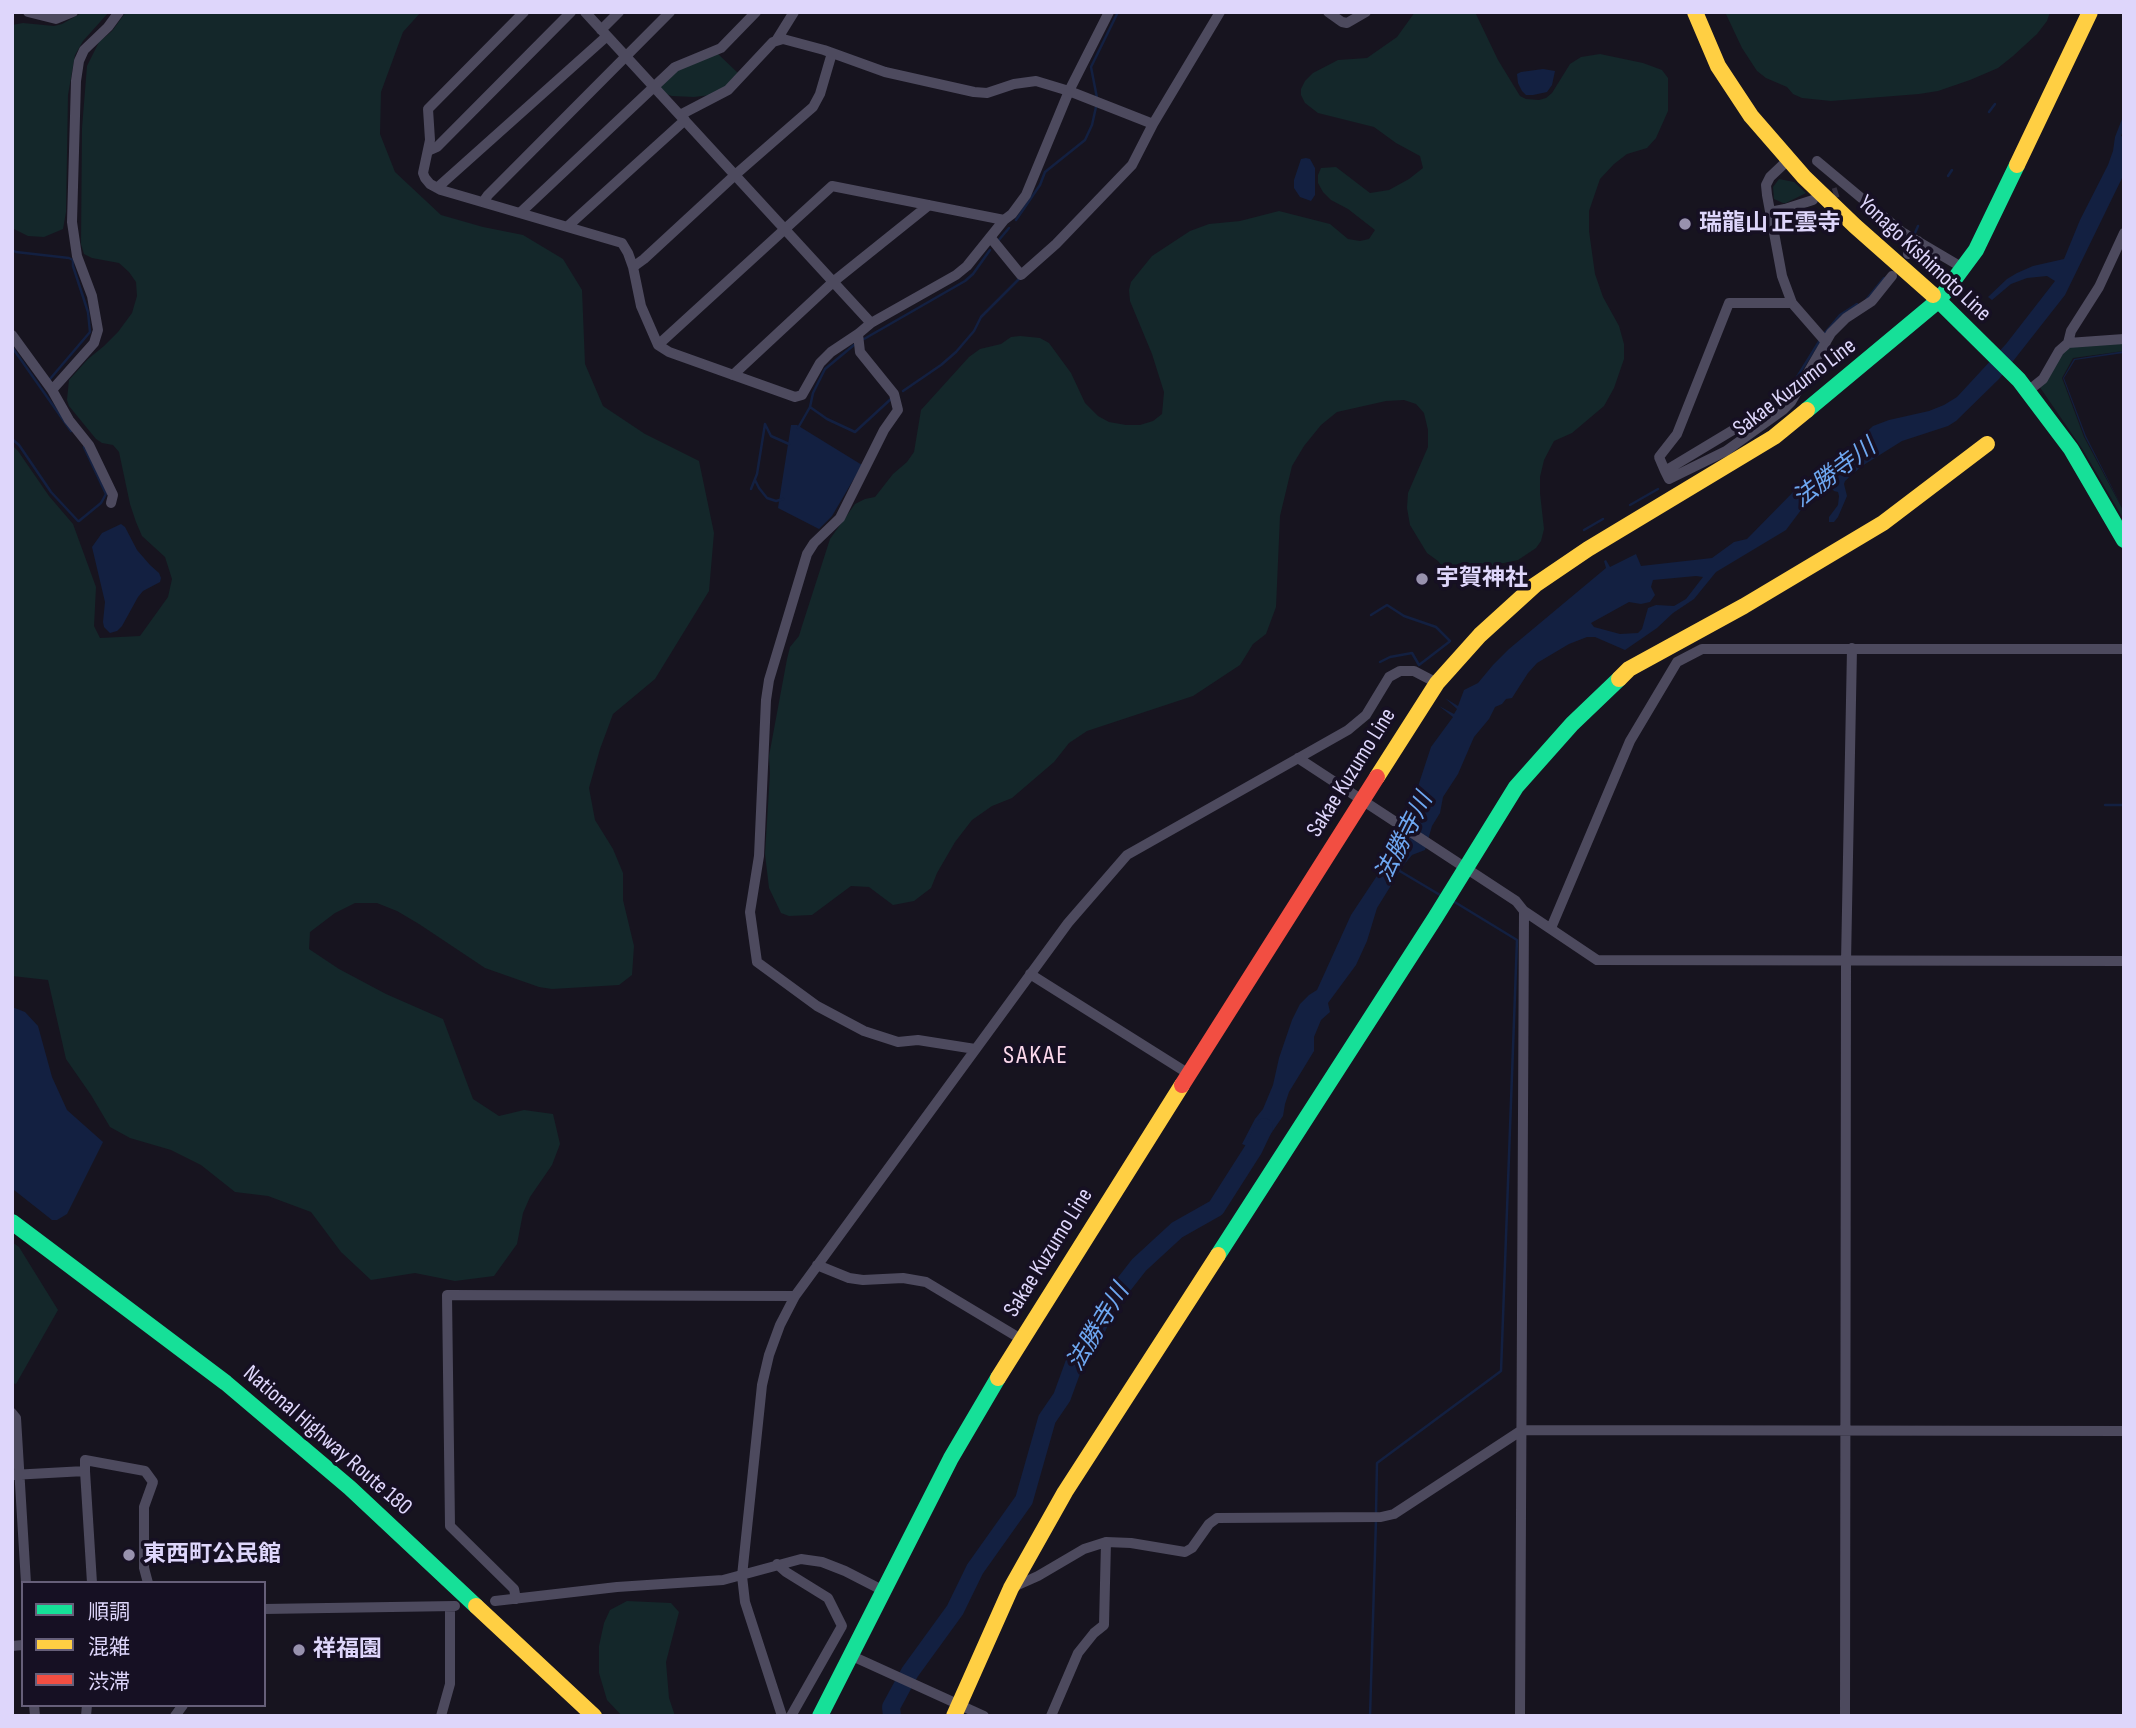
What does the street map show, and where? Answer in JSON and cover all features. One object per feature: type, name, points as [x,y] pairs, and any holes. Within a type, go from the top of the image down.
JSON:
[{"type":"main road","name":"Yonago Kishimoto Line","points":[[1695,12],[1710,51],[1751,116],[1788,160],[1855,226],[1945,305],[2023,386],[2071,449],[2124,540]]},
{"type":"main road","name":"Sakae Kuzumo Line","points":[[820,1716],[951,1458],[1021,1339],[1437,683],[1480,635],[1535,585],[1588,549],[1774,437],[1874,356],[1945,305],[1963,268],[1976,250],[2090,12]]},
{"type":"main road","points":[[957,1711],[1011,1588],[1066,1492],[1461,867],[1516,787],[1572,724],[1629,669],[1744,607],[1883,523],[1987,444]]},
{"type":"main road","name":"National Highway Route 180","points":[[12,1222],[226,1383],[350,1488],[594,1716]]},
{"type":"street","points":[[28,12],[56,19],[73,12]]},
{"type":"street","points":[[52,390],[94,342],[98,330],[92,296],[77,256],[72,222],[76,81],[84,50],[119,12]]},
{"type":"street","points":[[524,12],[428,109],[430,140],[424,173],[430,184],[622,243],[633,267],[641,306],[658,345],[668,352],[799,397],[820,363],[842,343],[871,323],[956,275],[1012,214],[1026,195],[1069,90],[1109,12]]},
{"type":"street","points":[[428,151],[437,147],[571,12]]},
{"type":"street","points":[[585,12],[871,323]]},
{"type":"street","points":[[438,188],[604,33],[619,12]]},
{"type":"street","points":[[484,202],[670,12]]},
{"type":"street","points":[[520,213],[676,67],[721,48],[756,12]]},
{"type":"street","points":[[776,41],[794,12]]},
{"type":"street","points":[[990,237],[1021,275],[1056,244],[1128,170],[1220,12]]},
{"type":"street","points":[[1328,12],[1347,23],[1366,12]]},
{"type":"street","points":[[568,226],[683,117],[728,90],[773,42],[783,39],[898,75],[974,92],[987,93],[1014,84],[1036,81],[1069,90],[1153,124]]},
{"type":"street","points":[[633,267],[813,107],[820,94],[832,53]]},
{"type":"street","points":[[1788,160],[1770,177],[1766,185],[1782,276],[1792,303],[1824,339]]},
{"type":"street","points":[[1817,161],[1843,190],[1902,232],[1963,268]]},
{"type":"street","points":[[658,345],[832,186],[1004,220]]},
{"type":"street","points":[[1770,212],[1813,200]]},
{"type":"street","points":[[733,375],[833,282],[929,205]]},
{"type":"street","points":[[2023,386],[2042,379],[2059,351],[2067,344],[2071,331],[2099,287],[2124,233]]},
{"type":"street","points":[[1908,254],[1919,241]]},
{"type":"street","points":[[1792,303],[1729,303],[1677,435],[1659,457],[1670,479],[1726,452],[1780,407],[1791,402],[1824,339],[1846,318],[1871,301],[1892,276]]},
{"type":"street","points":[[858,334],[860,352],[894,394],[898,410],[884,430],[839,518],[807,554],[769,680],[760,856],[750,912],[757,962],[817,1006],[864,1031],[898,1042],[918,1040],[975,1049]]},
{"type":"street","points":[[12,335],[89,445],[113,495],[111,503]]},
{"type":"street","points":[[2067,344],[2124,339]]},
{"type":"street","points":[[1845,1716],[1846,962],[1852,648]]},
{"type":"street","points":[[1551,928],[1630,741],[1677,662],[1702,649],[2124,649]]},
{"type":"street","points":[[782,1716],[745,1602],[742,1576],[762,1385],[780,1325],[795,1296],[1068,923],[1127,855],[1348,730],[1366,715],[1389,677],[1400,671],[1415,671],[1437,683]]},
{"type":"street","points":[[1298,758],[1516,901],[1524,911],[1597,960],[2124,961]]},
{"type":"street","points":[[1520,1716],[1524,911]]},
{"type":"street","points":[[1030,974],[1189,1074]]},
{"type":"street","points":[[817,1265],[849,1278],[902,1278],[926,1282],[1021,1339]]},
{"type":"street","points":[[516,1599],[513,1589],[450,1526],[447,1295],[795,1296]]},
{"type":"street","points":[[12,1413],[16,1418],[16,1474],[26,1581]]},
{"type":"street","points":[[1011,1588],[1038,1576],[1084,1549],[1105,1542],[1131,1543],[1185,1552],[1192,1548],[1209,1524],[1217,1518],[1381,1517],[1394,1514],[1522,1430],[2124,1431]]},
{"type":"street","points":[[92,1581],[85,1460],[145,1471],[153,1482],[144,1507],[144,1568],[147,1581]]},
{"type":"street","points":[[16,1474],[85,1471]]},
{"type":"street","points":[[1051,1716],[1078,1653],[1104,1625],[1105,1542]]},
{"type":"street","points":[[495,1601],[617,1587],[723,1580],[801,1559],[822,1562],[884,1591]]},
{"type":"street","points":[[777,1564],[828,1598],[842,1626],[791,1716]]},
{"type":"street","points":[[266,1609],[452,1607],[450,1684],[441,1716]]},
{"type":"street","points":[[852,1656],[957,1711],[984,1716]]},
{"type":"green space","points":[[83,12],[109,12],[83,41],[75,55],[68,95],[66,212],[63,229],[44,237],[28,236],[12,228],[12,25],[23,23],[54,26]]},
{"type":"green space","points":[[126,12],[421,12],[403,32],[381,92],[380,134],[395,172],[441,215],[523,235],[563,259],[582,290],[585,364],[603,406],[645,434],[699,461],[714,533],[709,591],[655,679],[613,714],[589,788],[595,820],[613,849],[623,873],[623,900],[634,946],[632,975],[619,985],[552,989],[539,987],[485,968],[419,924],[377,903],[355,903],[335,913],[310,932],[309,949],[339,969],[386,994],[443,1019],[473,1099],[499,1116],[524,1110],[553,1114],[560,1144],[552,1165],[530,1197],[523,1213],[517,1244],[494,1276],[455,1281],[415,1273],[371,1280],[341,1252],[311,1212],[268,1196],[235,1192],[201,1165],[171,1150],[130,1138],[110,1127],[66,1059],[48,980],[12,976],[12,445],[73,524],[96,587],[94,626],[100,638],[140,636],[168,597],[172,579],[165,557],[142,536],[136,522],[119,452],[113,445],[96,439],[67,400],[69,380],[118,332],[132,313],[137,296],[136,282],[129,272],[119,263],[84,254],[81,244],[82,128],[87,66],[99,42],[112,31]]},
{"type":"green space","points":[[1415,12],[1475,12],[1498,60],[1520,96],[1526,99],[1546,98],[1570,64],[1581,57],[1600,54],[1643,63],[1662,70],[1668,78],[1668,111],[1656,138],[1647,148],[1627,154],[1600,179],[1589,211],[1595,274],[1603,297],[1619,326],[1624,344],[1624,359],[1614,388],[1604,406],[1572,433],[1554,441],[1544,460],[1540,477],[1544,529],[1541,541],[1536,548],[1518,560],[1447,572],[1427,553],[1410,525],[1407,508],[1408,493],[1428,447],[1424,413],[1416,404],[1404,400],[1386,401],[1337,412],[1321,425],[1292,466],[1280,516],[1276,607],[1266,634],[1253,644],[1240,665],[1193,696],[1087,731],[1069,743],[1054,762],[1012,798],[992,806],[972,820],[955,842],[931,888],[914,901],[893,905],[869,887],[851,886],[812,915],[789,916],[781,913],[769,888],[765,854],[769,756],[790,647],[799,636],[830,539],[855,504],[875,497],[893,474],[907,462],[914,452],[921,410],[969,357],[980,349],[1001,344],[1011,337],[1040,338],[1049,343],[1071,373],[1085,403],[1098,416],[1109,422],[1140,425],[1153,421],[1162,414],[1164,392],[1130,301],[1129,290],[1131,282],[1152,256],[1190,231],[1209,224],[1240,221],[1279,211],[1330,224],[1348,239],[1369,239],[1375,230],[1323,192],[1318,183],[1321,168],[1336,167],[1370,193],[1389,190],[1409,179],[1423,168],[1420,156],[1374,127],[1318,113],[1305,103],[1301,89],[1313,73],[1338,60],[1367,58],[1397,37]]},
{"type":"green space","points":[[1725,12],[2050,12],[2037,34],[2013,56],[1998,68],[1970,80],[1938,91],[1919,94],[1831,101],[1802,98],[1757,71],[1742,48]]},
{"type":"green space","points":[[717,53],[738,73],[724,88],[711,95],[694,97],[672,96],[660,88],[678,69]]},
{"type":"green space","points":[[1779,179],[1794,182],[1806,193],[1786,203],[1774,199],[1773,187]]},
{"type":"green space","points":[[2124,342],[2124,351],[2073,358],[2062,378],[2084,437],[2124,512],[2124,520],[2083,450],[2039,386],[2068,347]]},
{"type":"green space","points":[[12,1242],[19,1247],[58,1310],[16,1384],[12,1383]]},
{"type":"green space","points":[[627,1601],[671,1603],[679,1612],[666,1662],[669,1698],[675,1716],[622,1716],[607,1700],[599,1673],[599,1646],[610,1610]]},
{"type":"water","points":[[1543,69],[1555,71],[1552,85],[1547,92],[1526,95],[1518,83],[1517,74]]},
{"type":"water","points":[[2124,114],[2121,136],[2124,137],[2124,174],[2065,295],[1999,379],[1956,421],[1902,441],[1862,466],[1845,481],[1847,496],[1834,522],[1829,522],[1829,517],[1838,505],[1839,496],[1829,485],[1810,498],[1786,530],[1716,572],[1694,599],[1625,650],[1595,637],[1569,644],[1537,663],[1512,698],[1495,707],[1474,737],[1458,774],[1443,797],[1440,813],[1432,826],[1425,850],[1412,855],[1377,908],[1356,965],[1328,1003],[1330,1012],[1321,1020],[1314,1037],[1314,1051],[1289,1092],[1283,1116],[1259,1151],[1242,1144],[1263,1109],[1273,1085],[1279,1058],[1300,1004],[1317,990],[1351,915],[1400,841],[1431,747],[1453,717],[1439,706],[1454,714],[1457,709],[1445,698],[1458,706],[1464,690],[1478,683],[1509,649],[1606,568],[1604,561],[1606,560],[1610,567],[1636,554],[1641,566],[1712,558],[1734,542],[1747,539],[1801,484],[1841,456],[1873,426],[1929,411],[1957,397],[2006,344],[2055,281],[2047,276],[2027,278],[2011,284],[1992,300],[1988,297],[2017,273],[2033,266],[2064,259],[2108,165]],"holes":[[[1703,577],[1686,599],[1674,606],[1656,605],[1648,608],[1642,629],[1638,633],[1620,634],[1594,627],[1591,623],[1629,602],[1650,602],[1655,595],[1651,587],[1653,580]]]},
{"type":"water","points":[[1301,159],[1310,159],[1315,168],[1315,195],[1311,201],[1300,197],[1294,188]]},
{"type":"water","points":[[2124,351],[2075,360],[2064,378],[2086,436],[2124,511],[2085,437],[2063,378],[2074,359]]},
{"type":"water","points":[[791,425],[797,425],[862,465],[832,516],[819,529],[778,508]]},
{"type":"water","points":[[121,524],[137,550],[161,578],[160,582],[143,591],[122,626],[110,633],[104,627],[105,602],[92,547],[102,533]]},
{"type":"water","points":[[12,1007],[25,1012],[38,1026],[52,1077],[67,1110],[103,1142],[67,1214],[57,1220],[52,1220],[12,1186]]},
{"type":"waterway","points":[[1097,98],[1091,67],[1118,12]]},
{"type":"waterway","points":[[1989,112],[1995,104]]},
{"type":"waterway","points":[[1016,220],[1040,185],[1045,172],[1085,140],[1096,107]]},
{"type":"waterway","points":[[1948,176],[1952,170]]},
{"type":"waterway","points":[[1915,233],[1918,226]]},
{"type":"waterway","points":[[998,241],[1009,228]]},
{"type":"waterway","points":[[12,250],[73,260]]},
{"type":"waterway","points":[[864,339],[965,281],[990,250]]},
{"type":"waterway","points":[[50,379],[90,332],[88,312],[73,260]]},
{"type":"waterway","points":[[1866,300],[1884,278]]},
{"type":"waterway","points":[[903,391],[956,352],[974,331],[981,317],[1019,279]]},
{"type":"waterway","points":[[1824,334],[1840,315],[1857,304]]},
{"type":"waterway","points":[[1781,403],[1820,340]]},
{"type":"waterway","points":[[798,428],[810,407],[813,393],[825,369],[854,345]]},
{"type":"waterway","points":[[12,347],[71,431]]},
{"type":"waterway","points":[[810,407],[827,419],[855,432],[892,398]]},
{"type":"waterway","points":[[751,489],[757,474],[765,424],[771,436],[789,444]]},
{"type":"waterway","points":[[12,439],[51,492],[78,521]]},
{"type":"waterway","points":[[79,521],[101,503],[106,494],[84,447]]},
{"type":"waterway","points":[[755,480],[767,498],[776,501],[783,499]]},
{"type":"waterway","points":[[1630,505],[1658,489]]},
{"type":"waterway","points":[[1584,530],[1603,519]]},
{"type":"waterway","points":[[1371,615],[1387,605],[1404,616],[1436,627],[1450,641]]},
{"type":"waterway","points":[[1380,662],[1390,657],[1412,653],[1419,665],[1449,642]]},
{"type":"waterway","points":[[2105,805],[2124,805]]},
{"type":"waterway","points":[[1398,870],[1440,895]]},
{"type":"waterway","points":[[1376,1513],[1377,1463],[1501,1371],[1517,940],[1453,901]]},
{"type":"waterway","name":"法勝寺川","points":[[892,1716],[891,1707],[910,1672],[955,1610],[975,1569],[1024,1500],[1047,1419],[1062,1397],[1074,1364],[1095,1332],[1107,1306],[1139,1265],[1177,1230],[1216,1208],[1253,1150],[1264,1127]]},
{"type":"waterway","points":[[1370,1716],[1376,1520]]},
{"type":"tunnel","points":[[1819,198],[1838,192]]},
{"type":"traffic: fast","points":[[1807,410],[1939,300],[1976,250],[2017,165]]},
{"type":"traffic: fast","points":[[1933,295],[2019,380],[2071,449],[2124,540]]},
{"type":"traffic: fast","points":[[1218,1255],[1516,787],[1572,724],[1619,679]]},
{"type":"traffic: fast","points":[[12,1222],[226,1383],[350,1488],[476,1606]]},
{"type":"traffic: fast","points":[[820,1716],[951,1458],[998,1378]]},
{"type":"traffic: slow","points":[[1695,12],[1718,66],[1751,116],[1804,177],[1933,295]]},
{"type":"traffic: slow","points":[[2017,165],[2090,12]]},
{"type":"traffic: slow","points":[[1377,777],[1437,683],[1480,635],[1535,585],[1588,549],[1774,437],[1807,410]]},
{"type":"traffic: slow","points":[[1619,679],[1629,669],[1744,606],[1883,523],[1987,444]]},
{"type":"traffic: slow","points":[[998,1378],[1182,1085]]},
{"type":"traffic: slow","points":[[954,1716],[1011,1588],[1065,1492],[1218,1255]]},
{"type":"traffic: slow","points":[[476,1606],[594,1716]]},
{"type":"traffic: jam","points":[[1182,1085],[1377,777]]},
{"type":"place","name":"瑞龍山 正雲寺","points":[[1685,224]]},
{"type":"place","name":"宇賀神社","points":[[1422,579]]},
{"type":"place","name":"東西町公民館","points":[[129,1555]]},
{"type":"place","name":"祥福園","points":[[299,1650]]},
{"type":"district","name":"SAKAE","points":[[1036,1056]]}]
